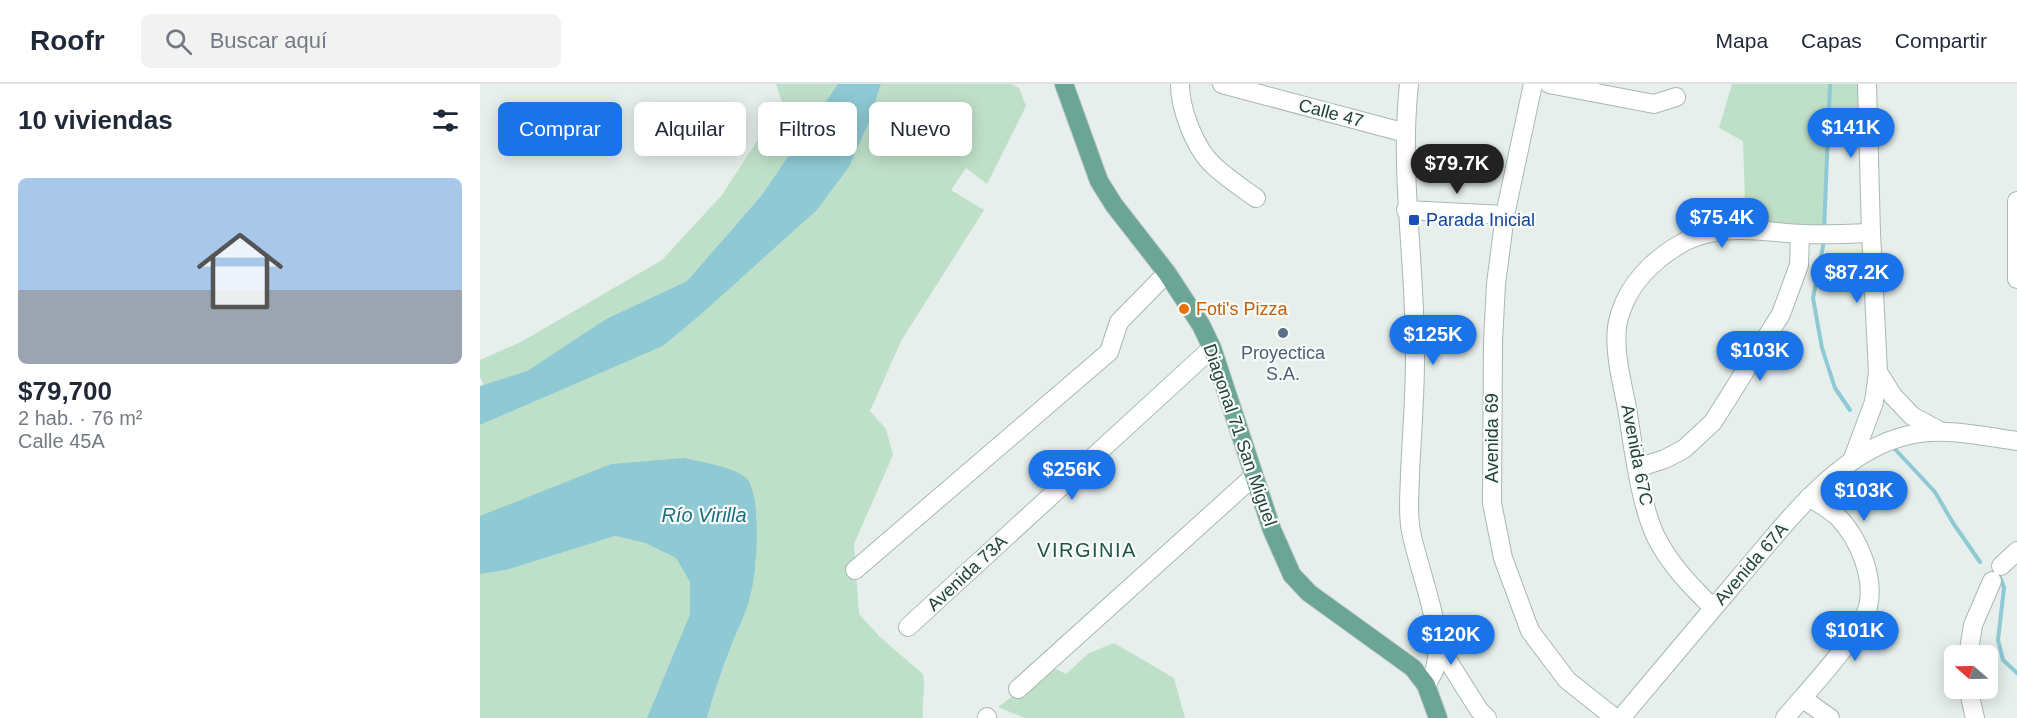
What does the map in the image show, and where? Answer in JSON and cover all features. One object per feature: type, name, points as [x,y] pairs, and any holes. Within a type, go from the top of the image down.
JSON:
[{"type":"main road","name":"Diagonal 71 San Miguel","points":[[1064,84],[1099,181],[1114,205],[1167,273],[1201,325],[1212,348],[1253,477],[1272,530],[1292,575],[1309,593],[1413,668],[1426,685]]},
{"type":"main road","points":[[1426,685],[1438,718]]},
{"type":"street","points":[[1180,84],[1180,93],[1191,132],[1212,165],[1256,198]]},
{"type":"street","name":"Calle 47","points":[[1222,84],[1406,133]]},
{"type":"street","points":[[1409,84],[1406,133],[1407,210],[1415,358],[1409,497],[1410,527],[1437,631],[1438,645],[1436,665],[1426,685]]},
{"type":"street","name":"Avenida 69","points":[[1533,84],[1505,215],[1496,284],[1493,341],[1492,503],[1503,558],[1530,631],[1567,680],[1615,718]]},
{"type":"street","points":[[1549,84],[1654,104],[1676,97]]},
{"type":"street","name":"Avenida 67A","points":[[1621,718],[1809,497],[1852,461],[1874,402],[1878,372],[1867,84]]},
{"type":"street","points":[[2017,201],[2017,279]]},
{"type":"street","points":[[1407,210],[1505,215]]},
{"type":"street","name":"Avenida 67C","points":[[1713,608],[1687,582],[1667,556],[1655,535],[1637,468],[1618,352],[1617,327],[1624,302],[1634,285],[1670,250],[1706,233],[1731,230],[1807,234],[1871,233]]},
{"type":"street","points":[[1637,468],[1665,459],[1684,449],[1713,422],[1781,314],[1799,265],[1807,234]]},
{"type":"street","points":[[855,570],[1109,352],[1119,322],[1167,273]]},
{"type":"street","name":"Avenida 73A","points":[[908,627],[1212,348]]},
{"type":"street","points":[[1878,372],[1893,396],[1912,416],[1938,430]]},
{"type":"street","points":[[1852,461],[1879,445],[1908,435],[1938,430],[2017,441]]},
{"type":"street","points":[[1018,689],[1253,477]]},
{"type":"street","points":[[1785,718],[1855,633],[1868,608],[1869,582],[1859,547],[1838,517],[1809,497]]},
{"type":"street","points":[[1970,645],[1973,625],[1996,574],[2017,552]]},
{"type":"street","points":[[1438,645],[1479,710],[1487,718]]},
{"type":"street","points":[[1426,685],[1446,683],[1469,693]]},
{"type":"street","points":[[1802,698],[1830,718]]},
{"type":"street","points":[[1971,699],[1975,718]]},
{"type":"green space","points":[[776,84],[838,84],[826,102],[782,102]]},
{"type":"green space","points":[[881,84],[1011,84],[1019,88],[1026,106],[987,184],[966,168],[951,190],[984,210],[901,341],[870,411],[886,429],[893,455],[854,544],[859,614],[880,637],[923,674],[923,718],[707,718],[720,676],[750,597],[756,557],[757,515],[480,516],[480,425],[663,346],[817,210],[849,167],[854,156],[857,156],[857,149],[869,122],[869,156],[972,156],[972,102],[875,102]]},
{"type":"green space","points":[[1732,84],[1858,84],[1860,144],[1828,147],[1825,231],[1746,230],[1743,141],[1719,128]]},
{"type":"green space","points":[[758,139],[758,156],[788,156],[761,196],[687,281],[606,319],[527,371],[484,385],[480,377],[480,360],[521,342],[662,260],[722,195]]},
{"type":"green space","points":[[615,536],[645,543],[676,558],[690,582],[690,614],[647,718],[480,718],[480,574],[506,570]]},
{"type":"green space","points":[[1114,643],[1174,678],[1185,718],[1025,718],[998,707],[1052,667],[1066,674],[1089,653]]},
{"type":"water","points":[[838,84],[881,84],[875,102],[869,102],[869,122],[857,149],[857,102],[826,102]]},
{"type":"water","points":[[788,156],[854,156],[849,167],[817,210],[663,346],[480,425],[480,386],[527,371],[606,319],[687,281],[761,196]]},
{"type":"water","name":"Río Virilla","points":[[684,458],[728,468],[748,480],[757,520],[755,572],[748,603],[707,718],[647,718],[690,614],[690,582],[676,558],[645,543],[615,536],[506,570],[480,574],[480,516],[611,464]]},
{"type":"waterway","points":[[1824,230],[1830,84]]},
{"type":"waterway","points":[[1824,241],[1813,298],[1822,348],[1835,388],[1850,410]]},
{"type":"waterway","points":[[1893,447],[1935,492],[1980,562]]},
{"type":"waterway","points":[[1999,574],[2004,588],[1998,640],[2003,660],[2017,673]]},
{"type":"place","name":"Parada Inicial","points":[[1414,220]]},
{"type":"place","name":"Foti's Pizza","points":[[1184,309]]},
{"type":"place","name":"Proyectica S.A.","points":[[1283,333]]},
{"type":"district","name":"VIRGINIA","points":[[1087,550]]}]
